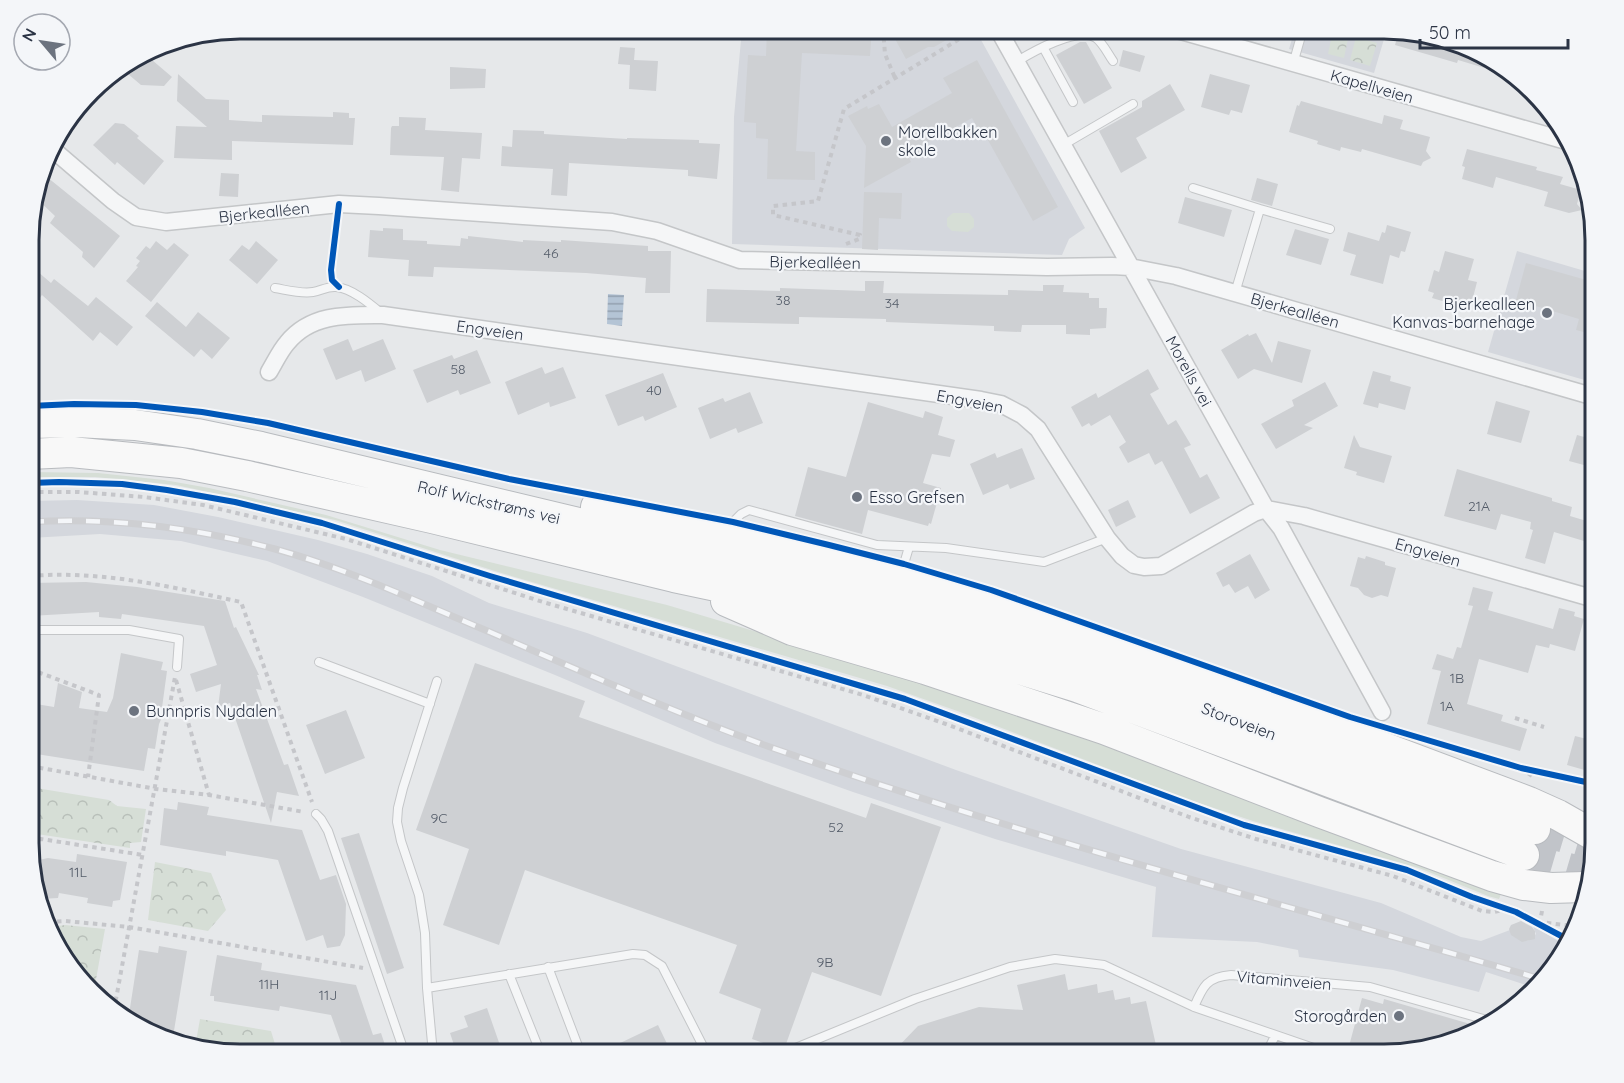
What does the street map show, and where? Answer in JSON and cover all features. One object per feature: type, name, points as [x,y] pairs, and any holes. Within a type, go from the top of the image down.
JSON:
[{"type":"highway","name":"Rolf Wickstrøms vei","points":[[39,423],[135,425],[261,447],[700,553],[937,629]]},
{"type":"highway","name":"Rolf Wickstrøms vei","points":[[39,454],[71,452],[181,463],[432,518],[674,577],[801,604],[937,629]]},
{"type":"highway","points":[[368,473],[535,495],[722,533],[916,583],[1156,662],[1529,802],[1585,830]]},
{"type":"highway","points":[[674,577],[792,630],[925,669],[1093,725],[1492,876],[1524,885],[1551,888],[1580,887]]},
{"type":"highway","name":"Storoveien","points":[[937,629],[1077,687],[1529,842]]},
{"type":"street","name":"Morells vei","points":[[1004,39],[1266,509],[1281,528],[1382,712]]},
{"type":"street","name":"Kapellveien","points":[[1210,39],[1557,138]]},
{"type":"street","name":"Bjerkealléen","points":[[58,154],[113,201],[136,217],[166,222],[339,204],[612,222],[657,231],[740,260],[1130,267],[1176,276],[1585,394]]},
{"type":"street","name":"Engveien","points":[[269,372],[287,343],[303,329],[321,319],[341,315],[383,315],[1001,404],[1022,415],[1038,429],[1107,537],[1122,556],[1134,565],[1161,566],[1254,513],[1266,509],[1304,516],[1585,596]]},
{"type":"lane","points":[[1016,62],[1043,47],[1065,39]]},
{"type":"lane","points":[[1095,39],[1113,61]]},
{"type":"lane","points":[[1293,64],[1300,39]]},
{"type":"lane","points":[[1043,47],[1073,102]]},
{"type":"lane","points":[[1063,145],[1133,104]]},
{"type":"lane","points":[[1193,188],[1330,229]]},
{"type":"lane","points":[[1235,293],[1260,209]]},
{"type":"lane","points":[[275,288],[315,292],[327,287],[339,287],[366,302],[383,315]]},
{"type":"lane","points":[[722,533],[741,514],[749,510],[877,545],[945,548],[1044,562],[1107,537]]},
{"type":"lane","points":[[909,547],[904,564],[916,583]]},
{"type":"lane","points":[[39,630],[129,630],[179,639],[177,667]]},
{"type":"lane","points":[[319,662],[430,704]]},
{"type":"lane","points":[[432,1044],[425,933],[419,895],[401,841],[398,822],[400,798],[437,681]]},
{"type":"lane","points":[[316,814],[328,831],[401,1044]]},
{"type":"lane","points":[[427,988],[633,954],[645,956],[662,966],[702,1044]]},
{"type":"lane","points":[[806,1044],[925,996],[1010,967],[1055,959],[1104,965],[1194,1007],[1300,1044]]},
{"type":"lane","points":[[548,967],[577,1044]]},
{"type":"lane","points":[[509,974],[537,1044]]},
{"type":"lane","name":"Vitaminveien","points":[[1194,1007],[1207,983],[1213,978],[1231,975],[1370,987],[1481,1018]]},
{"type":"lane","points":[[1271,1044],[1275,1036]]},
{"type":"path","points":[[884,39],[885,54],[895,78]]},
{"type":"path","points":[[822,262],[825,252],[859,239],[860,235],[773,214],[773,206],[818,201],[844,109],[959,39]]},
{"type":"path","points":[[39,492],[79,492],[144,497],[191,504],[346,539],[543,602],[863,695],[946,724],[1143,801],[1235,832],[1394,876],[1482,911],[1494,912],[1507,909]]},
{"type":"path","points":[[344,530],[356,534]]},
{"type":"path","points":[[39,575],[54,574],[140,580],[241,602],[316,814],[39,768]]},
{"type":"path","points":[[39,672],[99,695],[88,777]]},
{"type":"path","points":[[116,1001],[175,676],[209,795]]},
{"type":"path","points":[[1515,718],[1544,727]]},
{"type":"path","points":[[1512,765],[1538,771]]},
{"type":"path","points":[[39,839],[142,855]]},
{"type":"path","points":[[1489,903],[1516,912]]},
{"type":"path","points":[[1540,922],[1543,908]]},
{"type":"path","points":[[1532,919],[1558,933]]},
{"type":"path","points":[[55,922],[129,927],[375,971]]},
{"type":"path","points":[[1540,922],[1567,925]]},
{"type":"shaded area","name":"Morellbakken skole","points":[[741,39],[981,39],[1085,228],[1069,239],[1062,255],[732,244],[734,117]]},
{"type":"shaded area","points":[[1292,39],[1384,39],[1374,73],[1289,49]]},
{"type":"shaded area","name":"Bjerkealleen Kanvas-barnehage","points":[[1517,251],[1585,271],[1585,380],[1488,352]]},
{"type":"shaded area","points":[[77,500],[154,505],[318,540],[367,554],[432,576],[489,603],[587,633],[956,770],[1181,849],[1381,903],[1461,937],[1481,941],[1510,930],[1525,941],[1530,940],[1536,934],[1533,926],[1559,941],[1551,955],[1526,985],[1486,972],[1479,992],[1393,970],[1299,957],[1298,950],[1257,942],[1152,937],[1156,887],[995,839],[715,743],[363,597],[267,561],[181,541],[100,534],[39,537],[39,501]]},
{"type":"green space","points":[[1331,39],[1348,39],[1344,58],[1328,54]]},
{"type":"green space","points":[[1355,39],[1377,43],[1370,66],[1350,60]]},
{"type":"green space","points":[[953,213],[969,213],[974,219],[974,227],[968,232],[952,231],[947,226],[947,218]]},
{"type":"green space","points":[[39,472],[98,473],[164,480],[209,488],[326,515],[440,550],[667,605],[985,700],[1475,882],[1501,894],[1499,899],[1488,896],[1419,868],[1253,821],[1187,799],[887,686],[498,572],[335,520],[176,485],[95,477],[39,477]]},
{"type":"green space","points":[[39,788],[109,800],[117,806],[146,809],[141,842],[130,843],[130,848],[39,834]]},
{"type":"green space","points":[[155,862],[211,873],[226,910],[208,931],[148,920]]},
{"type":"green space","points":[[57,926],[105,929],[95,982],[73,955]]},
{"type":"green space","points":[[200,1019],[271,1031],[275,1044],[227,1044],[196,1039]]},
{"type":"water","points":[[608,294],[624,295],[622,326],[607,324]]},
{"type":"building","points":[[767,39],[871,39],[870,56],[802,53],[796,151],[815,152],[815,180],[767,179],[768,139],[756,138],[756,123],[744,122],[748,55],[766,56]]},
{"type":"building","points":[[895,39],[948,39],[934,47],[928,47],[906,59]]},
{"type":"building","points":[[1397,39],[1423,43],[1449,50],[1490,70],[1458,60],[1457,63],[1395,45]]},
{"type":"building","points":[[1080,42],[1086,42],[1112,88],[1084,104],[1056,55]]},
{"type":"building","points":[[620,47],[635,48],[634,60],[658,61],[656,91],[629,89],[630,65],[618,64]]},
{"type":"building","points":[[1123,50],[1145,56],[1140,72],[1119,66]]},
{"type":"building","points":[[152,60],[172,77],[164,86],[141,85],[128,74]]},
{"type":"building","points":[[977,60],[1058,207],[1033,221],[984,133],[981,134],[972,118],[907,154],[911,162],[864,188],[866,146],[848,116],[867,106],[868,109],[879,104],[892,127],[952,93],[943,78]]},
{"type":"building","points":[[450,67],[486,69],[485,88],[450,89]]},
{"type":"building","points":[[178,74],[206,99],[229,100],[229,120],[262,122],[262,115],[333,117],[333,112],[349,113],[349,118],[355,118],[353,145],[232,141],[232,160],[174,158],[176,126],[207,127],[177,101]]},
{"type":"building","points":[[1210,74],[1250,85],[1242,113],[1231,110],[1229,115],[1201,107]]},
{"type":"building","points":[[1170,84],[1185,110],[1136,138],[1147,158],[1121,173],[1099,131],[1142,107],[1142,101]]},
{"type":"building","points":[[1301,101],[1382,124],[1384,115],[1403,120],[1400,129],[1430,137],[1426,151],[1431,158],[1423,162],[1421,166],[1362,149],[1361,152],[1341,147],[1340,151],[1289,132],[1297,105],[1299,106]]},
{"type":"building","points":[[399,117],[426,118],[425,130],[482,133],[480,159],[462,158],[459,192],[441,190],[444,157],[390,155],[391,128],[399,126]]},
{"type":"building","points":[[115,123],[124,124],[164,161],[144,185],[117,162],[115,165],[93,145]]},
{"type":"building","points":[[513,130],[627,139],[699,140],[699,143],[720,144],[717,179],[688,176],[688,170],[569,163],[567,196],[551,195],[553,169],[501,166],[502,146],[512,147]]},
{"type":"building","points":[[1467,149],[1537,167],[1536,170],[1563,177],[1560,184],[1578,189],[1580,195],[1577,204],[1582,210],[1569,213],[1544,206],[1548,192],[1496,177],[1493,188],[1462,179],[1465,167],[1462,166]]},
{"type":"building","points":[[221,173],[239,174],[238,197],[219,196]]},
{"type":"building","points":[[1257,178],[1278,184],[1272,206],[1251,200]]},
{"type":"building","points":[[49,179],[120,236],[94,268],[82,257],[83,252],[50,223],[55,216],[43,204]]},
{"type":"building","points":[[864,192],[902,193],[901,219],[879,218],[878,250],[862,249]]},
{"type":"building","points":[[1185,197],[1232,210],[1224,237],[1178,223]]},
{"type":"building","points":[[1387,225],[1411,232],[1405,252],[1401,251],[1399,258],[1390,255],[1383,284],[1350,275],[1356,255],[1343,251],[1348,232],[1379,241]]},
{"type":"building","points":[[383,228],[403,229],[403,240],[427,241],[427,244],[460,246],[461,238],[468,239],[468,236],[523,242],[523,240],[561,242],[561,240],[648,246],[648,251],[671,251],[670,293],[645,293],[646,278],[586,273],[434,267],[433,277],[408,276],[409,260],[368,257],[370,230],[383,231]]},
{"type":"building","points":[[1295,229],[1329,239],[1321,265],[1286,255]]},
{"type":"building","points":[[156,241],[167,250],[174,243],[189,255],[151,302],[126,281],[138,267],[136,266],[140,261],[136,258],[146,246],[150,249]]},
{"type":"building","points":[[256,241],[278,260],[257,284],[229,260],[242,245],[249,250]]},
{"type":"building","points":[[1445,251],[1474,259],[1468,280],[1477,282],[1470,309],[1432,298],[1434,293],[1428,291],[1434,270],[1439,272]]},
{"type":"building","points":[[1526,263],[1585,280],[1585,332],[1576,330],[1579,319],[1516,300]]},
{"type":"building","points":[[39,273],[51,283],[54,279],[88,306],[96,297],[133,327],[117,346],[100,332],[93,341],[42,295],[39,299]]},
{"type":"building","points":[[865,281],[884,281],[883,293],[1008,295],[1008,290],[1043,291],[1043,285],[1064,285],[1063,292],[1089,293],[1089,298],[1099,298],[1099,308],[1107,308],[1106,328],[1090,329],[1090,335],[1066,334],[1066,325],[1022,325],[1021,332],[994,331],[994,326],[886,322],[886,319],[799,317],[799,324],[706,322],[707,289],[780,291],[780,288],[865,291]]},
{"type":"building","points":[[157,302],[186,327],[198,312],[230,338],[212,359],[201,349],[194,357],[145,316]]},
{"type":"building","points":[[1256,333],[1272,363],[1278,341],[1311,350],[1302,383],[1254,369],[1238,379],[1221,350],[1248,334],[1249,336]]},
{"type":"building","points":[[348,339],[353,351],[383,339],[396,369],[365,382],[361,370],[336,380],[323,349]]},
{"type":"building","points":[[477,350],[491,383],[460,395],[458,390],[427,403],[413,370],[452,355],[454,359]]},
{"type":"building","points":[[542,367],[545,374],[563,367],[576,398],[550,407],[549,402],[518,415],[505,382]]},
{"type":"building","points":[[1148,369],[1159,389],[1150,394],[1168,425],[1176,420],[1191,445],[1184,448],[1200,478],[1207,474],[1220,498],[1190,514],[1162,461],[1155,465],[1149,453],[1128,463],[1119,447],[1126,442],[1110,415],[1091,426],[1089,423],[1082,427],[1071,407],[1096,393],[1098,398]]},
{"type":"building","points":[[1373,371],[1391,376],[1390,381],[1411,387],[1405,410],[1379,403],[1378,408],[1363,404]]},
{"type":"building","points":[[663,373],[677,407],[645,421],[643,416],[618,426],[605,395]]},
{"type":"building","points":[[1325,382],[1338,406],[1304,425],[1313,428],[1276,449],[1261,424],[1294,406],[1292,400]]},
{"type":"building","points":[[750,392],[763,423],[738,433],[736,428],[710,439],[698,408],[723,398],[725,402]]},
{"type":"building","points":[[1496,401],[1530,411],[1521,443],[1487,434]]},
{"type":"building","points":[[868,402],[923,418],[925,411],[943,417],[938,435],[955,440],[950,457],[932,454],[923,483],[941,488],[931,524],[929,523],[928,526],[868,510],[862,534],[795,516],[808,467],[846,477]]},
{"type":"building","points":[[1354,435],[1360,447],[1392,456],[1384,483],[1356,475],[1357,472],[1344,468]]},
{"type":"building","points":[[1577,435],[1585,437],[1585,465],[1569,461]]},
{"type":"building","points":[[1022,448],[1035,479],[1010,489],[1008,484],[983,495],[970,464],[995,453],[997,458]]},
{"type":"building","points":[[1457,469],[1552,498],[1552,501],[1572,507],[1570,516],[1585,520],[1585,538],[1584,541],[1554,532],[1545,564],[1525,558],[1533,530],[1530,529],[1531,522],[1501,514],[1496,530],[1444,516]]},
{"type":"building","points":[[1128,500],[1136,517],[1116,527],[1108,510]]},
{"type":"building","points":[[1250,554],[1270,590],[1255,599],[1248,586],[1235,593],[1229,584],[1223,587],[1216,573]]},
{"type":"building","points":[[1366,556],[1396,568],[1388,597],[1381,595],[1372,598],[1364,595],[1358,588],[1350,586],[1358,557],[1365,559]]},
{"type":"building","points":[[86,582],[137,587],[225,601],[234,628],[236,627],[259,675],[257,675],[262,690],[256,689],[284,765],[288,764],[299,796],[277,792],[271,823],[230,703],[218,707],[221,684],[196,692],[190,674],[217,665],[204,626],[122,614],[121,619],[99,617],[99,612],[39,615],[39,583]]},
{"type":"building","points":[[1473,587],[1493,592],[1488,610],[1553,629],[1559,608],[1575,612],[1574,616],[1584,619],[1575,651],[1550,644],[1549,648],[1536,645],[1528,673],[1479,659],[1467,704],[1503,715],[1501,721],[1527,729],[1520,751],[1427,724],[1441,671],[1432,669],[1437,654],[1453,659],[1457,647],[1461,648],[1473,606],[1468,605]]},
{"type":"building","points":[[121,653],[163,662],[161,670],[167,671],[161,715],[163,715],[159,724],[155,749],[148,748],[144,771],[39,754],[39,704],[54,707],[58,683],[82,692],[79,708],[107,712],[113,698]]},
{"type":"building","points":[[475,663],[585,701],[579,717],[866,818],[871,803],[941,827],[881,996],[812,972],[786,1044],[766,1044],[752,1039],[761,1009],[719,993],[737,945],[525,870],[499,945],[443,925],[469,849],[416,830]]},
{"type":"building","points":[[346,710],[365,758],[325,774],[306,725]]},
{"type":"building","points":[[1575,736],[1585,738],[1585,770],[1567,765]]},
{"type":"building","points":[[178,802],[209,807],[207,815],[302,830],[320,880],[336,875],[346,904],[345,935],[340,946],[327,948],[323,935],[306,941],[278,860],[226,851],[226,856],[160,845],[164,808],[177,810]]},
{"type":"building","points":[[359,833],[404,968],[387,974],[341,838]]},
{"type":"building","points":[[77,854],[127,862],[120,900],[113,901],[112,907],[87,903],[88,898],[59,893],[58,898],[47,899],[40,860],[48,858],[76,862]]},
{"type":"building","points":[[1521,921],[1532,927],[1535,931],[1535,939],[1522,942],[1511,935],[1509,929],[1511,925]]},
{"type":"building","points":[[159,946],[187,951],[174,1032],[130,1011],[139,950],[158,953]]},
{"type":"building","points":[[217,955],[262,963],[261,970],[356,985],[373,1035],[381,1033],[385,1044],[341,1044],[331,1015],[280,1006],[279,1011],[214,1001],[214,996],[210,996]]},
{"type":"building","points":[[1065,974],[1068,990],[1097,984],[1098,993],[1113,990],[1115,1000],[1130,997],[1131,1004],[1146,1001],[1156,1044],[901,1044],[918,1026],[979,1007],[1023,1010],[1017,985]]},
{"type":"building","name":"Storogården","points":[[1362,998],[1383,1004],[1384,999],[1470,1024],[1423,1040],[1397,1044],[1350,1044]]},
{"type":"building","points":[[487,1008],[500,1044],[454,1044],[450,1033],[468,1027],[464,1016]]},
{"type":"building","points":[[658,1025],[667,1044],[618,1044]]},
{"type":"tunnel","points":[[1535,829],[1585,844]]},
{"type":"tunnel","points":[[1524,855],[1583,872]]},
{"type":"railway","points":[[39,522],[92,521],[184,530],[215,535],[303,557],[384,587],[699,720],[865,780],[1154,869],[1534,977]]},
{"type":"cycle path","points":[[339,204],[331,270],[332,280],[339,287]]},
{"type":"cycle path","points":[[39,406],[136,405],[202,412],[268,423],[509,479],[733,522],[829,545],[991,590],[1350,717],[1521,768],[1585,782]]},
{"type":"cycle path","points":[[39,483],[122,484],[167,490],[235,502],[322,523],[490,576],[905,699],[1244,825],[1407,870],[1472,897],[1516,912],[1562,936]]},
{"type":"place","name":"Morellbakken skole","points":[[886,141]]},
{"type":"place","name":"Bjerkealleen Kanvas-barnehage","points":[[1547,313]]},
{"type":"place","name":"Esso Grefsen","points":[[857,497]]},
{"type":"place","name":"Bunnpris Nydalen","points":[[134,711]]},
{"type":"place","name":"Storogården","points":[[1399,1016]]}]
